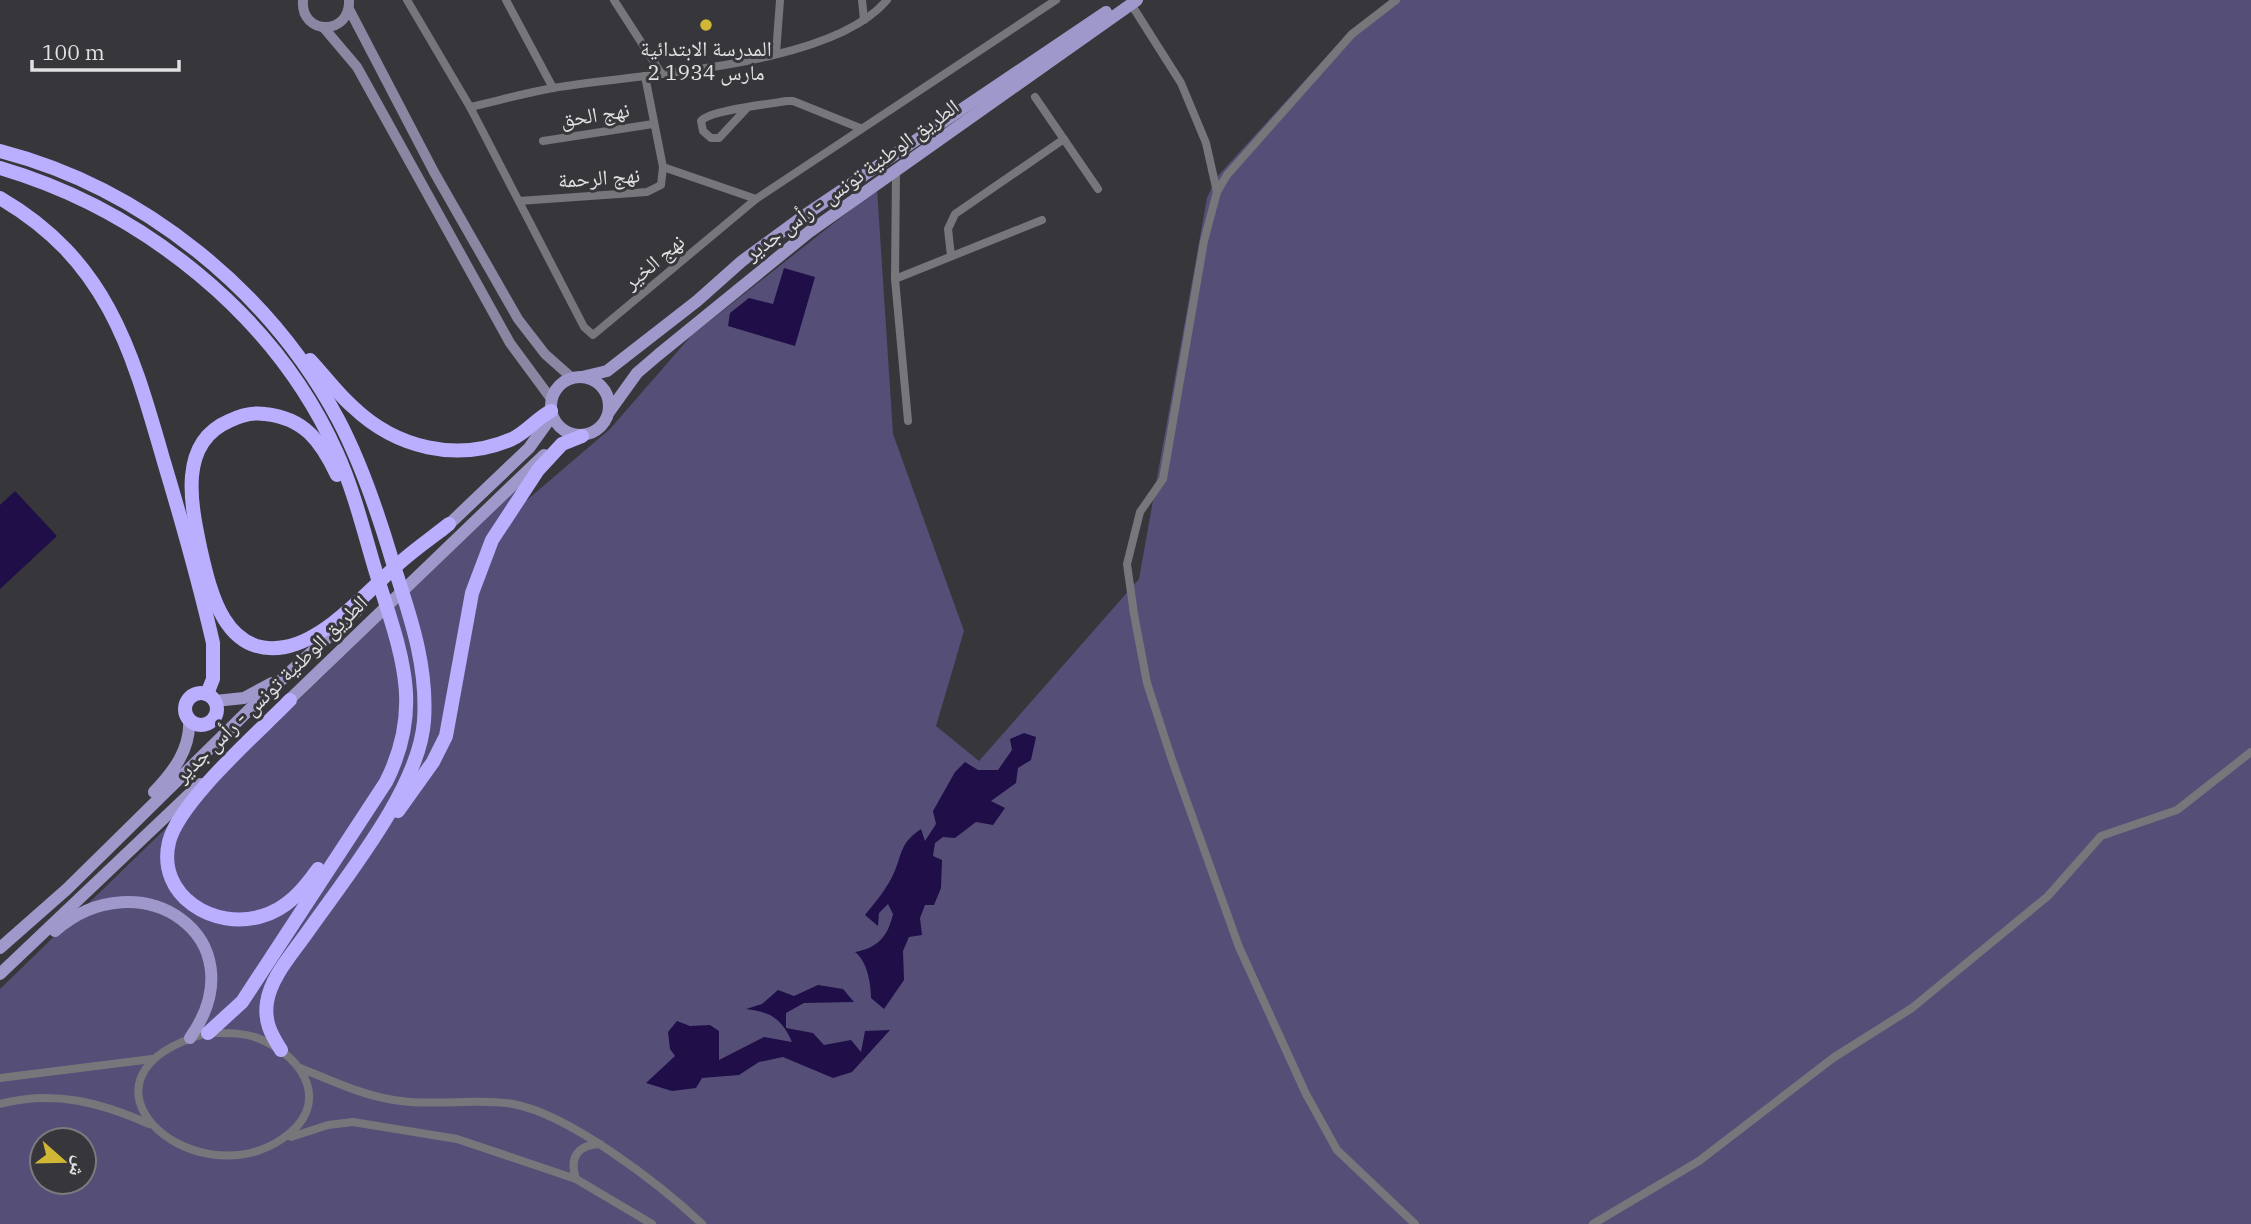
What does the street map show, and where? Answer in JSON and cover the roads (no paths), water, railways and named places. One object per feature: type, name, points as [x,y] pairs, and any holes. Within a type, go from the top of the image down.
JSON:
[{"type":"highway","points":[[0,151],[70,174],[148,216],[213,264],[361,415],[391,435],[412,444],[454,451],[485,447],[521,434],[552,409]]},
{"type":"highway","points":[[0,168],[46,184],[117,218],[174,254],[213,286],[273,352],[314,410],[337,452],[406,674],[408,707],[403,743],[393,769],[246,995],[208,1033]]},
{"type":"highway","points":[[0,198],[43,228],[73,259],[109,306],[129,345],[148,400],[208,622],[214,660],[211,697],[217,713],[211,723],[199,726],[188,720],[185,710],[188,700],[197,694],[211,697]]},
{"type":"highway","points":[[262,313],[308,371],[340,423],[366,481],[412,622],[425,694],[420,747],[396,800],[271,988],[267,1020],[281,1050]]},
{"type":"highway","points":[[360,520],[324,448],[303,425],[293,420],[270,414],[246,414],[223,423],[199,449],[191,477],[190,497],[208,582],[220,615],[238,636],[255,645],[285,647],[308,639],[449,524]]},
{"type":"highway","points":[[347,874],[413,792],[446,736],[472,593],[492,540],[538,470],[562,444],[577,435]]},
{"type":"highway","points":[[290,700],[190,804],[169,843],[169,866],[177,889],[191,904],[212,917],[238,921],[281,908],[301,892],[344,834],[381,775],[395,742],[399,709],[396,638]]},
{"type":"main road","name":"الطريق الوطنية تونس - رأس جدير","points":[[609,412],[637,373],[808,232],[897,171],[1131,1]]},
{"type":"main road","name":"الطريق الوطنية تونس - رأس جدير","points":[[577,378],[607,371],[697,301],[742,261],[802,217],[1131,1]]},
{"type":"main road","points":[[577,378],[601,386],[608,398],[609,412],[600,429],[577,435],[560,428],[552,409],[561,384],[577,378]]},
{"type":"main road","name":"الطريق الوطنية تونس - رأس جدير","points":[[0,948],[109,849],[285,677],[529,449],[552,409]]},
{"type":"main road","name":"الطريق الوطنية تونس - رأس جدير","points":[[0,974],[290,700],[558,441],[577,435]]},
{"type":"main road","points":[[211,697],[244,698],[285,677]]},
{"type":"main road","points":[[109,849],[123,826],[180,759],[190,733],[188,720]]},
{"type":"main road","points":[[0,974],[63,923],[83,912],[115,901],[155,905],[190,926],[211,960],[212,992],[204,1019],[190,1038]]},
{"type":"street","points":[[294,0],[303,5],[313,24],[324,28],[357,67],[510,343],[552,409]]},
{"type":"street","name":"نهج الخير","points":[[407,0],[470,107],[584,327],[593,335],[756,199],[1056,0]]},
{"type":"street","points":[[506,0],[553,88]]},
{"type":"street","points":[[614,0],[661,73]]},
{"type":"street","points":[[776,54],[780,0]]},
{"type":"street","points":[[862,0],[864,20]]},
{"type":"street","points":[[470,107],[553,88],[776,54],[827,39],[864,20],[887,0]]},
{"type":"street","points":[[1396,0],[1352,34],[1227,175],[1217,192],[1205,241],[1163,479],[1140,512],[1127,564],[1147,683],[1240,947],[1306,1094],[1338,1150],[1415,1224]]},
{"type":"street","points":[[1131,1],[1181,83],[1206,143],[1217,192]]},
{"type":"street","points":[[324,28],[340,23],[349,4]]},
{"type":"street","points":[[349,4],[434,172],[518,319],[545,354],[577,378]]},
{"type":"street","points":[[645,76],[663,167],[756,199]]},
{"type":"street","points":[[1035,97],[1098,189]]},
{"type":"street","points":[[747,108],[719,138],[711,138],[703,131],[704,117],[747,108],[797,102],[860,128]]},
{"type":"street","name":"نهج الحق","points":[[543,141],[653,124]]},
{"type":"street","points":[[951,256],[947,229],[955,214],[1063,139]]},
{"type":"street","name":"نهج الرحمة","points":[[519,201],[647,192],[661,185],[663,167]]},
{"type":"street","points":[[897,171],[895,279],[908,421]]},
{"type":"street","points":[[895,279],[1042,220]]},
{"type":"street","points":[[1593,1224],[1699,1161],[1833,1058],[1912,1008],[2048,895],[2101,836],[2177,810],[2251,752]]},
{"type":"street","points":[[0,1078],[152,1059],[190,1038],[208,1033],[259,1038],[281,1050],[309,1085],[310,1101],[300,1124],[278,1142]]},
{"type":"street","points":[[150,1124],[140,1111],[137,1098],[141,1076],[152,1059]]},
{"type":"street","points":[[297,1067],[380,1098],[446,1104],[494,1103],[528,1108],[561,1120],[600,1144],[702,1224]]},
{"type":"street","points":[[0,1104],[37,1097],[79,1099],[113,1108],[150,1124],[182,1146],[211,1154],[250,1151],[340,1122],[364,1123],[457,1139],[576,1179],[652,1224]]},
{"type":"street","points":[[576,1179],[573,1161],[577,1151],[585,1146],[600,1144]]},
{"type":"place","name":"المدرسة الابتدائية 2 مارس 1934","points":[[706,25]]}]
